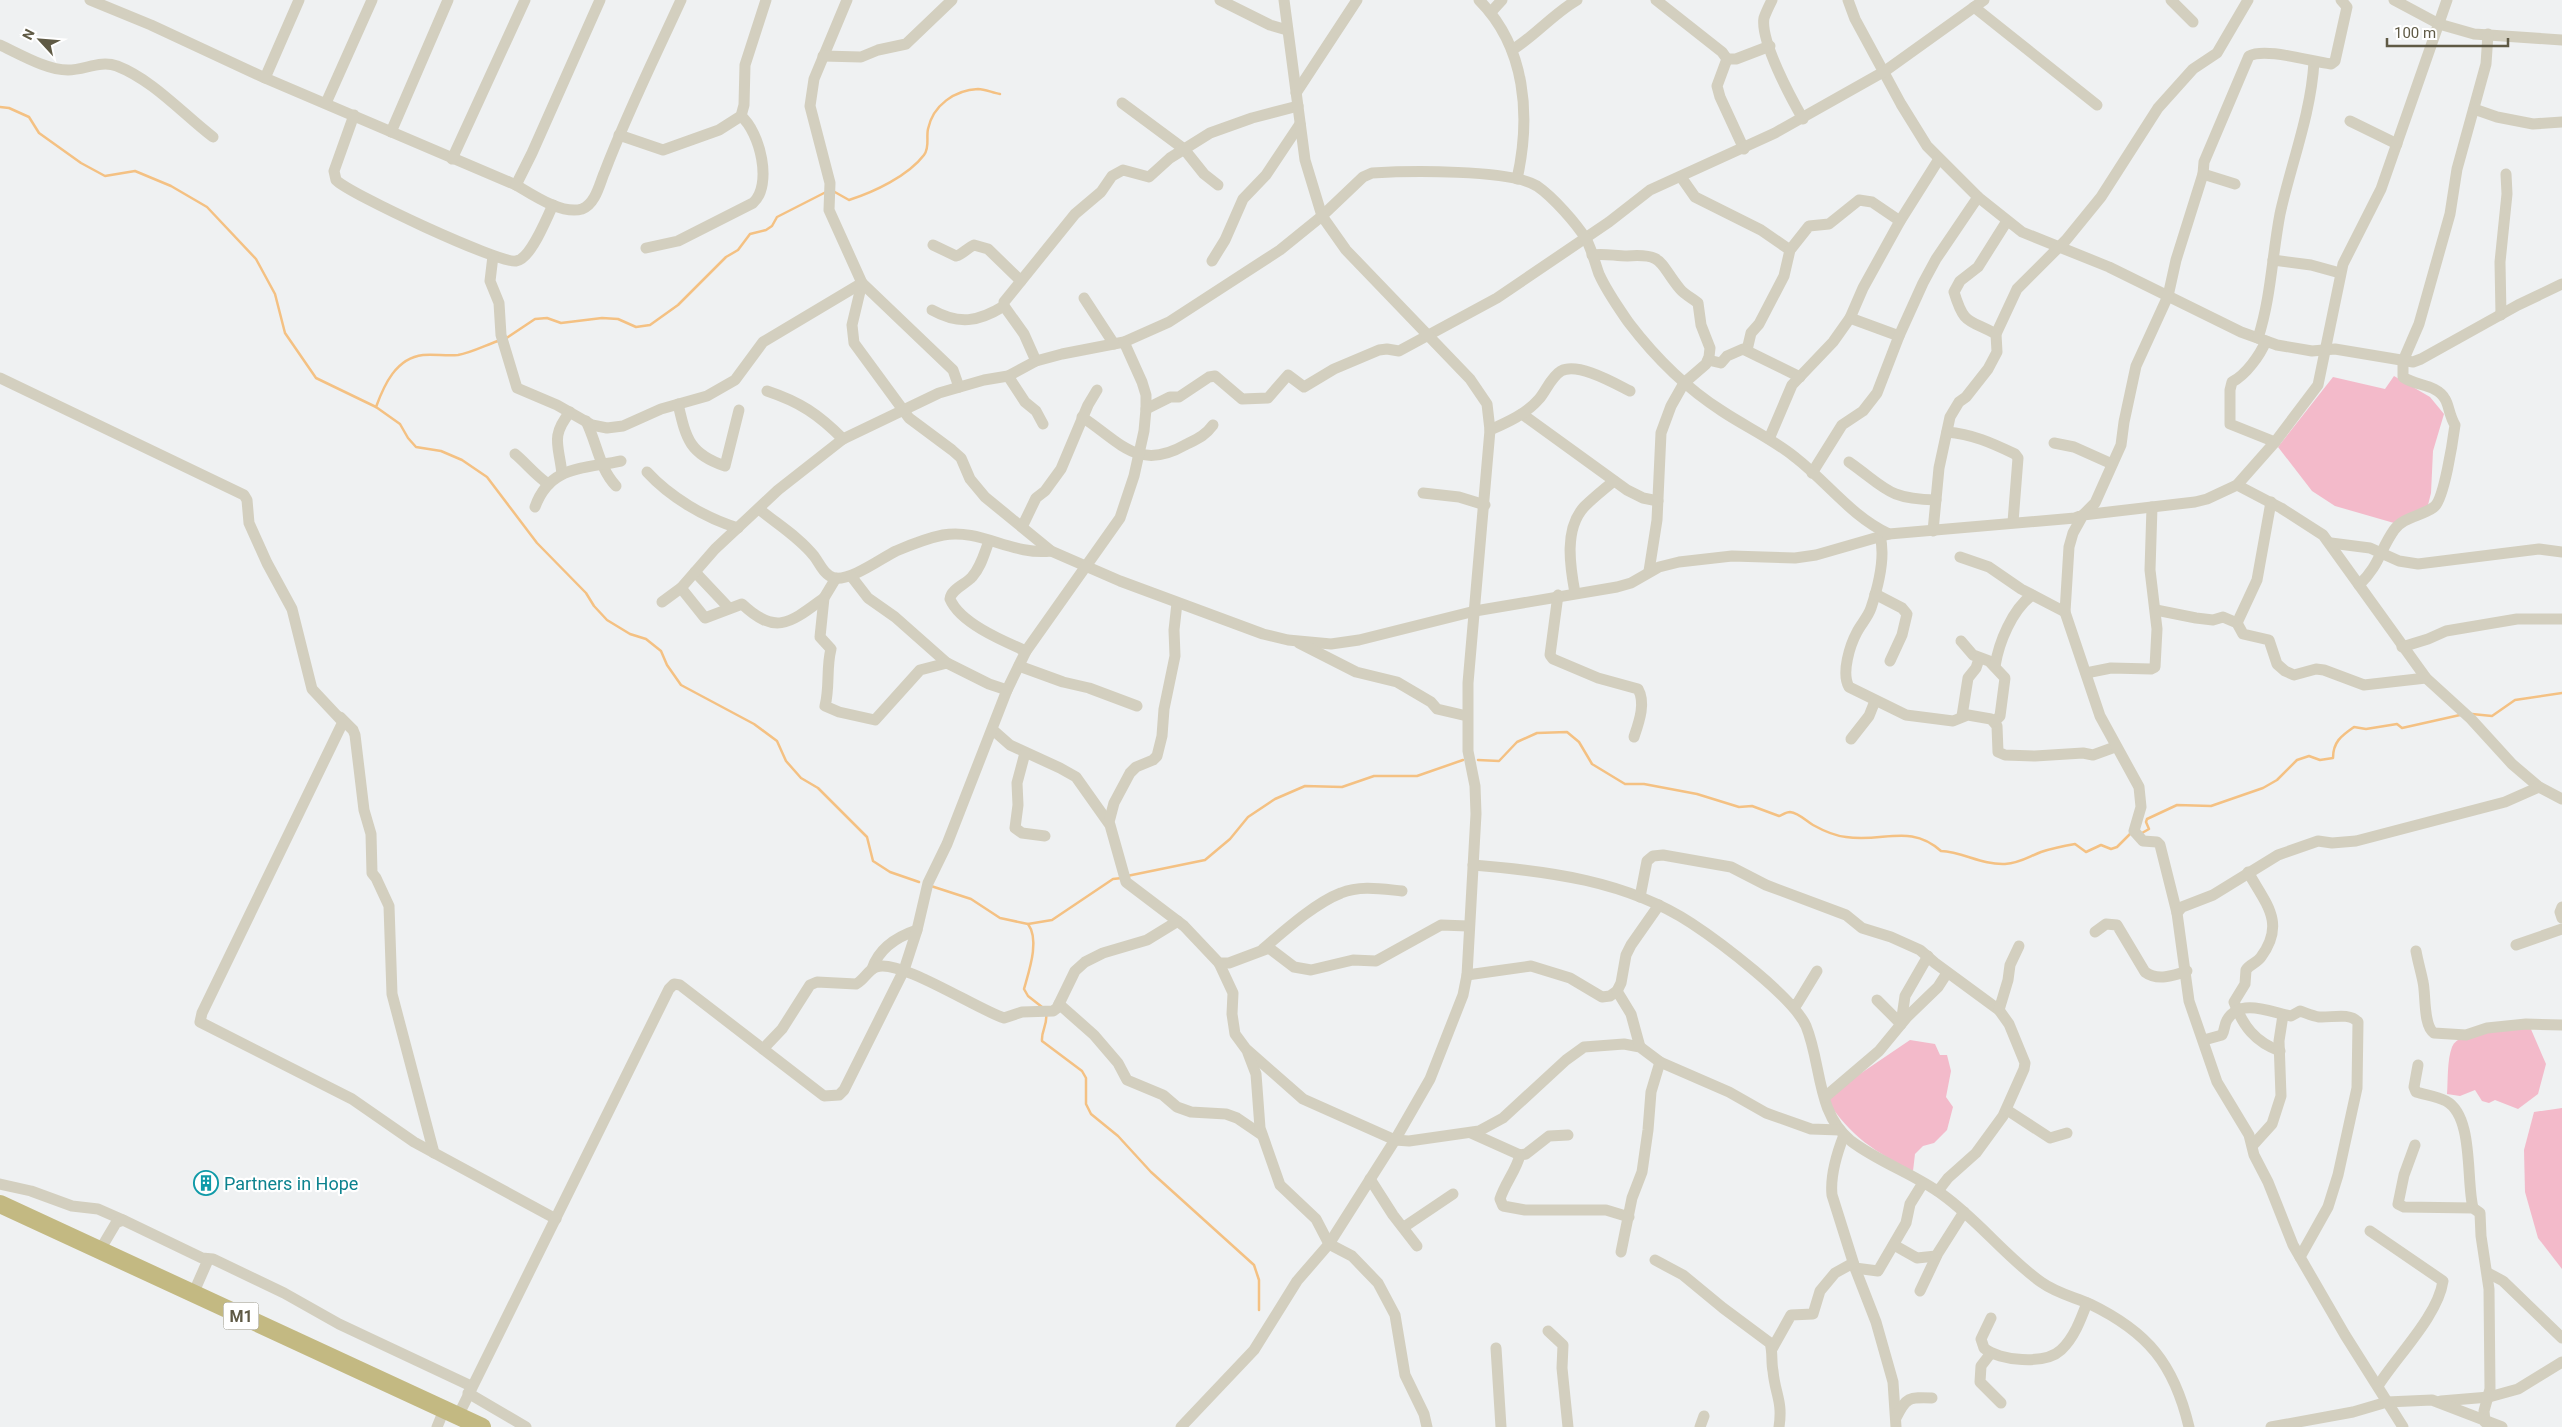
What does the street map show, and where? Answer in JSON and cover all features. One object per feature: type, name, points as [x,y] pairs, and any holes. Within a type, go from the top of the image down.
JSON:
[{"type":"highway","name":"M1","points":[[0,1204],[482,1427]]},
{"type":"street","points":[[265,78],[299,0]]},
{"type":"street","points":[[326,104],[372,0]]},
{"type":"street","points":[[391,132],[448,0]]},
{"type":"street","points":[[452,159],[525,0]]},
{"type":"street","points":[[516,185],[600,0]]},
{"type":"street","points":[[95,1],[265,78],[516,185],[553,205],[580,209],[592,201],[619,135],[680,0]]},
{"type":"street","points":[[619,135],[663,150],[719,130],[741,116],[744,105],[745,65],[766,0]]},
{"type":"street","points":[[846,0],[823,56],[811,95],[812,117],[830,183],[829,210],[862,283],[953,370],[960,387]]},
{"type":"street","points":[[823,56],[861,57],[878,50],[906,44],[952,0]]},
{"type":"street","points":[[1220,0],[1270,26],[1287,30]]},
{"type":"street","points":[[1181,1427],[1254,1350],[1294,1286],[1329,1244],[1395,1140],[1430,1079],[1463,995],[1467,975],[1468,926],[1476,814],[1475,786],[1468,751],[1467,716],[1490,430],[1487,404],[1482,394],[1451,357],[1403,312],[1346,250],[1322,216],[1305,160],[1284,0]]},
{"type":"street","points":[[1296,93],[1357,0]]},
{"type":"street","points":[[1479,0],[1505,31],[1519,76],[1525,124],[1524,147],[1517,178]]},
{"type":"street","points":[[1491,12],[1502,0]]},
{"type":"street","points":[[1512,50],[1532,37],[1567,6],[1577,0]]},
{"type":"street","points":[[1656,0],[1722,52],[1726,59]]},
{"type":"street","points":[[1772,0],[1764,20],[1770,46],[1785,88],[1803,119]]},
{"type":"street","points":[[1848,0],[1855,19],[1915,128],[1939,159],[1978,197],[2007,221],[2034,238],[2060,247],[2262,339],[2297,349],[2340,349],[2403,361],[2422,360],[2518,305],[2562,284]]},
{"type":"street","points":[[1146,409],[1164,400],[1179,397],[1209,377],[1215,376],[1242,399],[1268,398],[1288,375],[1304,387],[1334,369],[1379,350],[1387,348],[1399,351],[1497,298],[1586,239],[1650,190],[1744,149],[1803,119],[1885,71],[1984,0]]},
{"type":"street","points":[[2171,0],[2193,22]]},
{"type":"street","points":[[1933,531],[1939,468],[1947,424],[1954,409],[1982,376],[1997,352],[1996,334],[2017,290],[2060,247],[2101,198],[2158,108],[2193,69],[2208,61],[2222,47],[2248,0]]},
{"type":"street","points":[[2341,0],[2347,7],[2336,61],[2331,64],[2256,52],[2249,56],[2204,162],[2176,260],[2168,296],[2136,366],[2124,422],[2122,445],[2095,503],[2083,515],[2073,533],[2064,612],[2100,716],[2138,787],[2141,807],[2134,831],[2143,841],[2157,842],[2160,845],[2177,914],[2187,971],[2189,1001],[2217,1082],[2249,1135],[2258,1163],[2300,1257],[2403,1427]]},
{"type":"street","points":[[2394,0],[2439,24],[2474,34],[2562,40]]},
{"type":"street","points":[[862,283],[852,325],[854,342],[903,410],[916,425],[952,450],[964,463],[970,479],[985,497],[1051,551],[1177,603],[1263,634],[1296,641],[1345,642],[1475,611],[1617,587],[1631,583],[1649,571],[1679,562],[1720,556],[1795,558],[1816,555],[1884,535],[2013,522],[2070,519],[2083,515],[2207,499],[2237,485],[2275,442],[2318,385],[2340,273],[2350,248],[2381,189],[2447,0]]},
{"type":"street","points":[[1974,7],[2097,105]]},
{"type":"street","points":[[2359,585],[2374,569],[2395,528],[2401,522],[2433,508],[2439,502],[2442,494],[2455,425],[2448,414],[2445,398],[2435,390],[2403,378],[2403,361],[2419,324],[2448,222],[2456,169],[2486,64],[2488,34]]},
{"type":"street","points":[[0,45],[55,68],[69,70],[100,64],[116,66],[170,99],[212,137]]},
{"type":"street","points":[[1726,59],[1736,59],[1770,46]]},
{"type":"street","points":[[1726,59],[1716,86],[1744,149]]},
{"type":"street","points":[[2275,442],[2230,424],[2230,390],[2232,382],[2238,379],[2256,360],[2262,339],[2280,215],[2311,92],[2314,62]]},
{"type":"street","points":[[1122,103],[1184,149],[1204,174],[1218,185]]},
{"type":"street","points":[[932,310],[949,319],[985,318],[1004,306],[1056,236],[1075,214],[1101,192],[1118,172],[1130,171],[1149,177],[1184,149],[1210,133],[1252,118],[1298,106]]},
{"type":"street","points":[[2474,110],[2532,124],[2562,122]]},
{"type":"street","points":[[354,115],[334,171],[336,180],[429,228],[493,256],[510,261],[522,259],[532,246],[553,205]]},
{"type":"street","points":[[646,248],[678,241],[754,203],[759,198],[764,182],[757,142],[749,123],[741,116]]},
{"type":"street","points":[[2350,121],[2397,144]]},
{"type":"street","points":[[1212,261],[1225,240],[1243,199],[1266,175],[1300,124]]},
{"type":"street","points":[[1770,440],[1786,396],[1800,377],[1833,342],[1850,318],[1863,288],[1900,221],[1939,159]]},
{"type":"street","points":[[662,602],[681,588],[714,549],[802,470],[843,439],[903,410],[960,387],[1008,376],[1036,361],[1119,343],[1175,319],[1259,266],[1322,216],[1359,180],[1372,173],[1469,174],[1517,178],[1536,186],[1551,198],[1586,239],[1599,274],[1614,302],[1644,341],[1684,383],[1722,411],[1770,440],[1795,458],[1844,504],[1884,535]]},
{"type":"street","points":[[2202,174],[2235,184]]},
{"type":"street","points":[[2500,316],[2500,254],[2507,194],[2506,174]]},
{"type":"street","points":[[1680,177],[1695,197],[1761,230],[1790,250]]},
{"type":"street","points":[[1812,473],[1842,425],[1863,411],[1877,393],[1899,336],[1936,259],[1978,197]]},
{"type":"street","points":[[1747,350],[1752,333],[1759,324],[1784,276],[1790,250],[1809,226],[1828,224],[1859,200],[1878,205],[1900,221]]},
{"type":"street","points":[[1996,334],[1971,322],[1961,314],[1954,292],[1960,281],[1978,267],[2007,221]]},
{"type":"street","points":[[933,245],[956,256],[974,245],[988,249],[1021,282]]},
{"type":"street","points":[[1592,255],[1628,256],[1640,253],[1649,255],[1666,266],[1682,291],[1698,303],[1701,325],[1710,348],[1708,360],[1684,383],[1671,406],[1661,432],[1658,501],[1649,571]]},
{"type":"street","points":[[493,256],[490,281],[497,296],[501,335],[514,384],[521,391],[600,427],[615,427],[678,404],[707,396],[735,380],[763,342],[862,283]]},
{"type":"street","points":[[2273,260],[2311,265],[2340,273]]},
{"type":"street","points":[[437,1427],[470,1389],[669,989],[674,984],[680,985],[824,1096],[830,1098],[844,1090],[904,970],[917,930],[928,883],[949,839],[994,730],[1007,690],[1026,651],[1120,518],[1138,455],[1146,409],[1146,395],[1142,382],[1119,343],[1084,298]]},
{"type":"street","points":[[1004,306],[1024,334],[1036,361]]},
{"type":"street","points":[[1850,318],[1899,336]]},
{"type":"street","points":[[1708,360],[1718,364],[1727,356],[1739,350],[1747,350],[1800,377]]},
{"type":"street","points":[[1490,430],[1522,414],[1540,398],[1556,375],[1567,369],[1599,374],[1630,391]]},
{"type":"street","points":[[1008,376],[1025,402],[1036,411],[1043,424]]},
{"type":"street","points":[[0,378],[244,495],[247,500],[249,523],[267,563],[292,609],[312,689],[318,698],[340,717],[356,735],[364,810],[371,834],[372,874],[376,878],[389,906],[392,994],[434,1153]]},
{"type":"street","points":[[1022,527],[1036,498],[1045,490],[1061,469],[1082,417],[1097,390]]},
{"type":"street","points":[[767,391],[793,400],[821,417],[843,439]]},
{"type":"street","points":[[678,404],[684,432],[690,444],[709,461],[724,466],[739,410]]},
{"type":"street","points":[[562,474],[555,439],[561,422],[570,412]]},
{"type":"street","points":[[1522,414],[1614,481],[1643,498],[1658,501]]},
{"type":"street","points":[[1082,417],[1103,430],[1118,445],[1138,455],[1177,450],[1205,436],[1213,425]]},
{"type":"street","points":[[586,421],[602,465],[616,486]]},
{"type":"street","points":[[1947,432],[1964,433],[1986,440],[2015,454],[2018,458],[2013,522]]},
{"type":"street","points":[[2054,443],[2074,447],[2112,464]]},
{"type":"street","points":[[515,454],[534,470],[542,480],[549,484]]},
{"type":"street","points":[[535,507],[539,497],[549,484],[562,474],[571,470],[621,460]]},
{"type":"street","points":[[1849,462],[1894,495],[1910,499],[1936,500]]},
{"type":"street","points":[[647,472],[668,492],[707,514],[738,528]]},
{"type":"street","points":[[1575,593],[1571,569],[1573,529],[1584,508],[1614,481]]},
{"type":"street","points":[[2237,485],[2309,524],[2331,543],[2402,647],[2426,678],[2471,719],[2512,764],[2539,787],[2562,798]]},
{"type":"street","points":[[1423,493],[1459,497],[1485,505]]},
{"type":"street","points":[[2236,623],[2258,580],[2271,502]]},
{"type":"street","points":[[2086,673],[2111,668],[2151,669],[2155,667],[2156,610],[2150,570],[2152,507]]},
{"type":"street","points":[[759,509],[795,537],[813,556],[824,572],[836,578],[851,576],[897,551],[941,535],[959,534],[1026,552],[1051,551]]},
{"type":"street","points":[[1884,535],[1875,594],[1870,611],[1851,645],[1846,682],[1849,687],[1906,715],[1953,721],[1968,715],[1995,721]]},
{"type":"street","points":[[989,541],[980,567],[966,584],[952,592],[950,598],[959,611],[974,624],[1001,640],[1026,651]]},
{"type":"street","points":[[2331,543],[2370,548],[2382,554],[2418,564],[2539,549],[2562,552]]},
{"type":"street","points":[[1960,557],[1989,567],[2032,595],[2064,612]]},
{"type":"street","points":[[696,572],[728,608]]},
{"type":"street","points":[[851,576],[868,598],[895,617],[947,663],[989,684],[1007,690]]},
{"type":"street","points":[[681,588],[705,618],[742,604],[754,615],[768,623],[780,624],[801,614],[824,598],[836,578]]},
{"type":"street","points":[[1875,594],[1902,608],[1907,614],[1902,635],[1890,661]]},
{"type":"street","points":[[1995,666],[2001,641],[2021,606],[2032,595]]},
{"type":"street","points":[[1558,596],[1550,655],[1553,660],[1598,678],[1638,689],[1641,695],[1640,719],[1634,737]]},
{"type":"street","points":[[824,598],[820,637],[831,649],[827,672],[829,691],[825,706],[839,712],[875,720],[920,670],[947,663]]},
{"type":"street","points":[[1108,822],[1114,803],[1130,773],[1136,767],[1153,760],[1157,756],[1162,736],[1164,709],[1176,656],[1174,630],[1177,603]]},
{"type":"street","points":[[2156,610],[2213,620],[2223,617],[2236,623],[2243,634],[2269,640],[2277,664],[2285,671],[2294,675],[2316,669],[2324,670],[2364,685],[2426,678]]},
{"type":"street","points":[[2402,647],[2446,631],[2517,619],[2561,619]]},
{"type":"street","points":[[1296,641],[1356,672],[1397,682],[1432,702],[1437,709],[1467,716]]},
{"type":"street","points":[[1961,641],[1973,655],[1995,666],[2006,682],[2000,716],[1995,721]]},
{"type":"street","points":[[1962,716],[1968,678],[1976,668],[1979,659]]},
{"type":"street","points":[[1019,666],[1063,682],[1089,688],[1137,706]]},
{"type":"street","points":[[1851,739],[1869,716],[1875,701]]},
{"type":"street","points":[[340,717],[342,724],[202,1013],[200,1022],[352,1099],[434,1153],[556,1218]]},
{"type":"street","points":[[1995,721],[1998,752],[2005,755],[2035,756],[2083,753],[2092,755],[2115,746]]},
{"type":"street","points":[[994,730],[1010,745],[1076,777],[1094,806],[1108,822],[1126,882],[1178,920],[1219,963],[1233,993],[1232,1014],[1235,1034],[1246,1049],[1303,1099],[1395,1140],[1409,1141],[1471,1133],[1504,1118],[1566,1060],[1584,1047],[1624,1044],[1640,1047],[1660,1062],[1796,1125],[1842,1133]]},
{"type":"street","points":[[1025,753],[1017,783],[1018,805],[1015,828],[1022,833],[1045,836]]},
{"type":"street","points":[[2177,914],[2182,907],[2213,895],[2278,855],[2312,842],[2356,841],[2505,802],[2539,787]]},
{"type":"street","points":[[1640,897],[1647,861],[1653,856],[1663,855],[1723,865],[1766,885],[1846,915],[1862,928],[1907,944],[1928,956],[1999,1010],[2009,1024],[2025,1063],[2007,1110],[1976,1153],[1948,1178],[1938,1191]]},
{"type":"street","points":[[1473,865],[1565,876],[1606,885],[1659,905],[1698,928],[1792,1005],[1805,1025],[1825,1097],[1826,1108],[1842,1133],[1866,1151],[1938,1191],[2042,1283],[2088,1303],[2135,1330],[2151,1346],[2170,1374],[2182,1401],[2189,1427]]},
{"type":"street","points":[[2248,872],[2270,910],[2274,934],[2260,959],[2246,970],[2244,984],[2234,1002],[2249,1031],[2258,1041],[2280,1051]]},
{"type":"street","points":[[1219,963],[1228,963],[1263,949],[1298,920],[1340,893],[1371,888],[1402,892]]},
{"type":"street","points":[[1467,975],[1531,966],[1570,978],[1602,998],[1610,996],[1617,991],[1631,945],[1659,905]]},
{"type":"street","points":[[2562,907],[2560,912],[2562,918]]},
{"type":"street","points":[[763,1050],[782,1030],[810,985],[817,982],[856,984],[872,969],[880,966],[904,970],[1004,1018],[1022,1012],[1053,1011],[1059,1004],[1075,971],[1084,962],[1103,953],[1147,940],[1178,920]]},
{"type":"street","points":[[2095,932],[2106,924],[2117,925],[2145,972],[2150,976],[2164,977],[2187,971]]},
{"type":"street","points":[[1263,949],[1274,951],[1294,967],[1311,970],[1353,960],[1376,960],[1441,926],[1468,926]]},
{"type":"street","points":[[2516,944],[2562,929]]},
{"type":"street","points":[[872,969],[878,955],[886,946],[917,930]]},
{"type":"street","points":[[1999,1010],[2008,980],[2010,964],[2019,946]]},
{"type":"street","points":[[2416,951],[2423,982],[2429,1027],[2434,1033],[2466,1035],[2487,1028],[2526,1024],[2562,1025]]},
{"type":"street","points":[[1901,1024],[1905,996],[1928,956]]},
{"type":"street","points":[[1792,1005],[1797,1004],[1816,970]]},
{"type":"street","points":[[1825,1097],[1879,1051],[1948,973]]},
{"type":"street","points":[[1617,991],[1632,1014],[1640,1047]]},
{"type":"street","points":[[1877,1000],[1901,1024]]},
{"type":"street","points":[[1059,1004],[1094,1035],[1118,1063],[1127,1080],[1163,1095],[1177,1107],[1191,1112],[1226,1114],[1237,1118],[1262,1134]]},
{"type":"street","points":[[2204,1040],[2222,1035],[2226,1022],[2238,1011],[2254,1008],[2282,1015],[2291,1016],[2300,1011],[2323,1017],[2330,1015],[2351,1018],[2358,1022],[2357,1088],[2338,1175],[2328,1207],[2300,1257]]},
{"type":"street","points":[[2252,1145],[2272,1124],[2281,1096],[2280,1051],[2282,1015]]},
{"type":"street","points":[[1246,1049],[1256,1074],[1262,1134],[1280,1185],[1316,1219],[1329,1244],[1352,1256],[1381,1288],[1396,1315],[1405,1375],[1424,1414],[1427,1427]]},
{"type":"street","points":[[1621,1252],[1632,1198],[1642,1172],[1651,1092],[1660,1062]]},
{"type":"street","points":[[2418,1065],[2414,1086],[2416,1092],[2448,1102],[2460,1116],[2467,1149],[2473,1208]]},
{"type":"street","points":[[2007,1110],[2050,1138],[2067,1132]]},
{"type":"street","points":[[1471,1133],[1520,1154],[1526,1154],[1549,1136],[1568,1134]]},
{"type":"street","points":[[1842,1133],[1831,1187],[1854,1266],[1876,1322],[1893,1382],[1896,1422]]},
{"type":"street","points":[[2415,1145],[2404,1175],[2398,1204],[2404,1207],[2473,1208],[2480,1213],[2481,1236],[2488,1273],[2489,1397],[2484,1411],[2485,1422]]},
{"type":"street","points":[[1520,1154],[1514,1173],[1500,1199],[1504,1206],[1525,1210],[1606,1210],[1629,1217]]},
{"type":"street","points":[[1370,1179],[1392,1215],[1404,1227],[1416,1246]]},
{"type":"street","points":[[1779,1427],[1782,1412],[1772,1372],[1772,1349],[1788,1318],[1793,1314],[1813,1314],[1820,1291],[1835,1273],[1854,1266],[1878,1271],[1906,1223],[1913,1197],[1923,1183]]},
{"type":"street","points":[[0,1184],[31,1191],[72,1206],[98,1209],[208,1260],[213,1259],[284,1293],[340,1324],[470,1389],[526,1427]]},
{"type":"street","points":[[0,1194],[32,1219]]},
{"type":"street","points":[[1404,1227],[1453,1194]]},
{"type":"street","points":[[1920,1291],[1936,1256],[1964,1212]]},
{"type":"street","points":[[100,1250],[116,1223],[123,1220]]},
{"type":"street","points":[[2370,1231],[2443,1281],[2436,1300],[2413,1342],[2378,1386]]},
{"type":"street","points":[[1894,1245],[1916,1258],[1936,1256]]},
{"type":"street","points":[[194,1294],[208,1260]]},
{"type":"street","points":[[1655,1260],[1683,1275],[1722,1308],[1766,1339],[1772,1349]]},
{"type":"street","points":[[2488,1273],[2503,1281],[2562,1338]]},
{"type":"street","points":[[1991,1318],[1981,1339],[1984,1348],[1991,1353],[2020,1359],[2037,1358],[2056,1354],[2070,1338],[2088,1303]]},
{"type":"street","points":[[1548,1331],[1563,1345],[1562,1368],[1568,1427]]},
{"type":"street","points":[[1496,1348],[1501,1427]]},
{"type":"street","points":[[1991,1353],[1981,1366],[1980,1382],[2001,1403]]},
{"type":"street","points":[[2271,1427],[2353,1412],[2387,1402],[2454,1401],[2489,1397],[2518,1389],[2562,1362]]},
{"type":"street","points":[[1896,1422],[1905,1400],[1913,1397],[1932,1398]]},
{"type":"street","points":[[2432,1400],[2502,1427]]},
{"type":"street","points":[[1700,1427],[1704,1416]]},
{"type":"shaded area","points":[[2394,376],[2430,397],[2444,414],[2433,451],[2431,493],[2427,509],[2394,523],[2335,506],[2312,491],[2278,447],[2333,377],[2385,389]]},
{"type":"shaded area","points":[[2530,1027],[2546,1064],[2538,1094],[2518,1109],[2495,1100],[2489,1103],[2482,1101],[2475,1090],[2460,1096],[2447,1094],[2449,1058],[2452,1047],[2457,1041],[2475,1033]]},
{"type":"shaded area","points":[[1910,1040],[1935,1044],[1940,1055],[1947,1055],[1951,1071],[1946,1097],[1953,1107],[1947,1130],[1934,1143],[1923,1146],[1915,1154],[1913,1171],[1864,1142],[1845,1124],[1827,1100],[1851,1080]]},
{"type":"shaded area","points":[[2562,1108],[2562,1269],[2538,1238],[2525,1192],[2524,1150],[2534,1112]]},
{"type":"waterway","points":[[833,191],[849,200],[869,193],[909,170],[926,152],[928,129],[931,120],[946,100],[969,90],[978,89],[1000,94]]},
{"type":"waterway","points":[[0,107],[9,108],[29,117],[39,133],[81,163],[105,176],[135,171],[171,186],[207,207],[256,259],[275,294],[285,333],[316,378],[376,407],[400,424],[416,447],[441,451],[462,460],[487,477],[537,543],[586,593],[594,606],[607,620],[630,634],[646,639],[661,651],[667,665],[681,685],[754,724],[777,741],[786,761],[801,778],[818,788],[867,837],[873,861],[890,872],[919,882]]},
{"type":"waterway","points":[[505,339],[535,319],[547,318],[561,323],[602,318],[618,319],[636,327],[650,325],[678,305],[726,257],[738,250],[750,234],[766,230],[772,226],[777,217],[826,192]]},
{"type":"waterway","points":[[376,407],[392,374],[405,361],[423,355],[463,354],[498,341]]},
{"type":"waterway","points":[[2472,714],[2492,716],[2515,700],[2562,693]]},
{"type":"waterway","points":[[2142,833],[2149,829],[2146,822],[2147,819],[2177,805],[2211,806],[2263,788],[2277,780],[2297,760],[2309,756],[2320,760],[2333,758],[2336,744],[2345,733],[2354,727],[2366,729],[2397,724],[2402,728],[2460,715]]},
{"type":"waterway","points":[[1478,760],[1499,761],[1517,742],[1537,733],[1567,732],[1579,742],[1592,764],[1625,784],[1644,784],[1697,794],[1739,807],[1752,806],[1779,816],[1789,812],[1799,815],[1821,829],[1842,836],[1859,838],[1907,836],[1918,838],[1930,843],[1941,851],[1997,864],[2024,860],[2045,851],[2075,844],[2086,852],[2101,845],[2111,849],[2117,847],[2131,833]]},
{"type":"waterway","points":[[1127,876],[1205,860],[1230,839],[1248,817],[1275,799],[1305,786],[1342,787],[1374,776],[1417,776],[1463,760]]},
{"type":"waterway","points":[[931,886],[971,899],[1000,918],[1028,924],[1052,920],[1113,879],[1122,878]]},
{"type":"waterway","points":[[1028,924],[1033,938],[1033,947],[1031,965],[1024,989],[1028,996],[1042,1007]]},
{"type":"waterway","points":[[1046,1014],[1042,1041],[1082,1071],[1086,1078],[1086,1104],[1091,1114],[1118,1136],[1151,1172],[1254,1265],[1259,1280],[1259,1310]]},
{"type":"place","name":"Partners in Hope","points":[[206,1183]]}]
